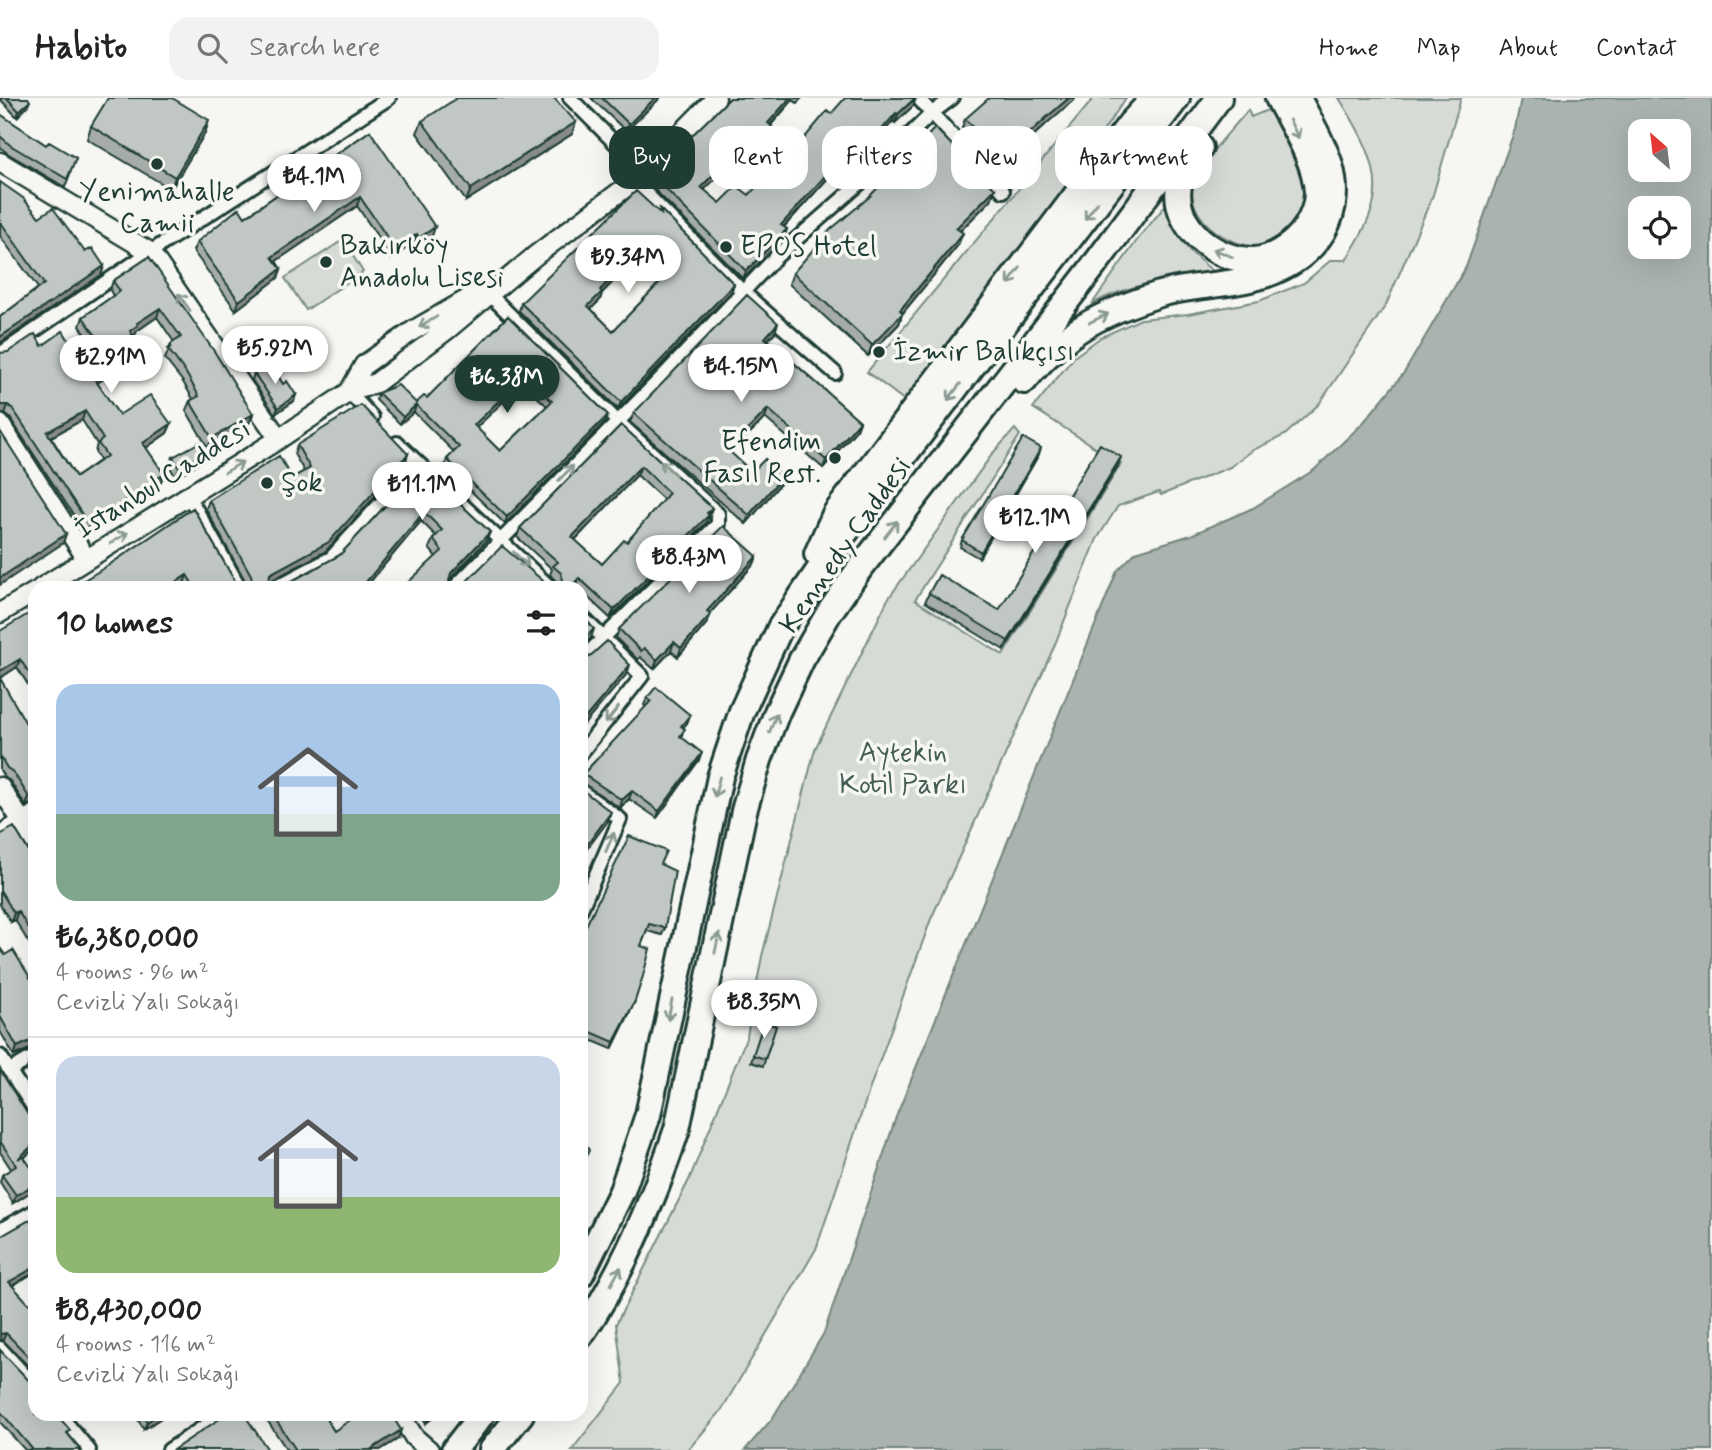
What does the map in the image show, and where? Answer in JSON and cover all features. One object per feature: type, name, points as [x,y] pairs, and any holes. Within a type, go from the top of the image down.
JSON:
[{"type":"highway","points":[[804,591],[815,557],[835,514],[1129,124],[1145,98]]},
{"type":"highway","points":[[1129,124],[1154,98]]},
{"type":"highway","name":"Kennedy Caddesi","points":[[588,1260],[622,1191],[648,1115],[726,755],[741,711],[780,628],[838,542],[1177,98]]},
{"type":"highway","name":"Kennedy Caddesi","points":[[588,1323],[628,1256],[647,1214],[677,1129],[744,811],[777,712],[802,659],[829,613],[1219,98]]},
{"type":"highway","points":[[1230,98],[1225,110],[1184,170],[1179,186],[1181,210],[1191,229],[1206,245],[1229,257],[1254,260],[1278,253],[1298,239],[1312,218],[1316,206],[1317,155],[1298,98]]},
{"type":"highway","points":[[912,502],[993,419],[1041,360],[1087,323],[1163,293],[1253,278],[1276,271],[1312,248],[1327,223],[1333,204],[1330,167],[1317,155],[1278,98]]},
{"type":"highway","points":[[454,1450],[477,1421]]},
{"type":"highway","points":[[492,1450],[515,1421]]},
{"type":"main road","name":"İstanbul Caddesi","points":[[689,126],[716,98]]},
{"type":"main road","points":[[0,162],[150,252],[279,439]]},
{"type":"main road","name":"İstanbul Caddesi","points":[[52,581],[279,439],[349,392],[364,365],[414,330],[477,293],[488,293],[624,189]]},
{"type":"main road","points":[[0,424],[86,558]]},
{"type":"main road","points":[[0,613],[28,596]]},
{"type":"main road","points":[[0,787],[28,816]]},
{"type":"main road","points":[[404,1421],[414,1437],[429,1450]]},
{"type":"street","points":[[0,354],[150,252],[389,98]]},
{"type":"street","points":[[570,98],[609,137]]},
{"type":"street","points":[[918,98],[1003,191]]},
{"type":"street","points":[[461,581],[776,257],[859,184],[932,113],[952,98]]},
{"type":"street","points":[[648,189],[743,292],[835,373]]},
{"type":"street","points":[[488,293],[617,421],[718,514],[718,524],[588,653]]},
{"type":"street","points":[[349,392],[378,423]]},
{"type":"street","points":[[388,433],[544,581]]},
{"type":"street","points":[[287,581],[331,558],[417,463]]},
{"type":"street","points":[[188,495],[236,581]]},
{"type":"street","points":[[588,623],[642,676],[588,744]]},
{"type":"street","points":[[588,796],[620,820],[588,893]]},
{"type":"street","points":[[0,832],[28,816]]},
{"type":"street","points":[[0,1056],[28,1100]]},
{"type":"street","points":[[9,1071],[28,1060]]},
{"type":"street","points":[[0,1230],[28,1215]]},
{"type":"street","points":[[1,1349],[28,1376]]},
{"type":"street","points":[[65,1421],[89,1450]]},
{"type":"street","points":[[169,1450],[212,1421]]},
{"type":"green space","points":[[1094,98],[1126,98],[1107,126],[1071,126]]},
{"type":"green space","name":"Aytekin Kotil Parkı","points":[[1339,98],[1461,98],[1433,195],[1386,305],[1319,404],[1285,435],[1253,450],[1230,467],[1161,495],[1159,492],[1118,506],[1097,539],[1053,649],[931,919],[816,1249],[721,1411],[688,1450],[572,1450],[624,1383],[616,1324],[689,1180],[747,1036],[762,956],[815,749],[888,599],[993,453],[1015,429],[1020,435],[915,600],[1003,655],[1121,464],[1033,408],[1074,357],[1101,337],[1141,319],[1188,314],[1259,301],[1304,283],[1331,260],[1346,260],[1368,220],[1373,205],[1375,177],[1367,149]]},
{"type":"green space","points":[[1270,109],[1301,177],[1305,198],[1305,206],[1298,220],[1277,241],[1263,246],[1247,245],[1216,232],[1204,221],[1195,207],[1192,192],[1193,189],[1212,189],[1212,152],[1248,110],[1251,117]]},
{"type":"green space","points":[[1055,145],[1055,189],[1063,189],[1033,233],[904,400],[867,372],[1019,189],[1041,189],[1041,162]]},
{"type":"green space","points":[[1168,202],[1174,227],[1185,246],[1221,277],[1139,286],[1092,304],[1138,239]]},
{"type":"green space","points":[[343,240],[363,272],[306,310],[285,278]]},
{"type":"shaded area","points":[[1521,98],[1712,98],[1712,1450],[745,1450],[772,1419],[824,1333],[896,1117],[1117,571],[1136,552],[1191,535],[1253,508],[1314,470],[1363,423],[1404,373],[1466,267],[1515,129]]},
{"type":"building","points":[[7,98],[28,98],[30,101],[19,111]]},
{"type":"building","name":"Yenimahalle Camii","points":[[108,98],[172,98],[209,120],[175,177],[91,126]]},
{"type":"building","points":[[457,98],[554,98],[576,122],[471,189],[422,121]]},
{"type":"building","points":[[602,98],[655,98],[629,124]]},
{"type":"building","points":[[730,98],[790,98],[768,123],[772,126],[709,126],[709,179],[701,187],[720,203],[734,189],[741,189],[749,195],[754,189],[808,189],[808,134],[827,111],[831,114],[845,98],[915,98],[885,126],[822,126],[822,179],[781,225],[787,229],[746,271],[666,189],[695,189],[695,133]]},
{"type":"building","points":[[989,98],[1069,98],[1037,126],[972,126],[965,119]]},
{"type":"building","points":[[0,114],[46,145],[49,142],[76,158],[67,179],[10,145],[0,136]]},
{"type":"building","points":[[937,130],[951,144],[951,189],[995,189],[956,228],[963,233],[900,310],[903,313],[872,345],[793,273],[830,230],[877,189],[937,189]]},
{"type":"building","name":"Bakırköy Anadolu Lisesi","points":[[370,131],[435,227],[419,238],[417,234],[395,249],[360,197],[272,257],[281,269],[239,301],[197,242],[239,208],[245,217]]},
{"type":"building","points":[[0,182],[23,198],[39,217],[53,208],[85,252],[92,248],[104,266],[0,337],[0,317],[44,284],[2,224],[0,225]]},
{"type":"building","points":[[636,191],[661,214],[660,209],[734,284],[621,402],[521,303]],"holes":[[[647,242],[673,269],[613,331],[588,306]]]},
{"type":"building","points":[[149,257],[216,354],[253,414],[212,438],[190,401],[199,396],[168,349],[181,337],[160,308],[137,323],[130,331],[141,347],[94,378],[119,415],[150,395],[171,424],[143,443],[164,474],[89,525],[13,409],[8,405],[0,405],[0,353],[8,352],[35,334],[42,346],[63,331],[75,350],[96,336],[83,317],[120,291],[113,281]],"holes":[[[85,411],[103,439],[98,443],[107,456],[76,477],[47,432]]]},
{"type":"building","points":[[747,295],[778,323],[765,338],[860,421],[826,460],[768,409],[728,450],[752,472],[765,459],[783,476],[749,515],[634,413]]},
{"type":"building","points":[[508,316],[608,415],[507,517],[447,459],[459,447],[416,405],[403,417],[378,393],[398,385],[416,403],[424,396],[427,398]],"holes":[[[524,376],[552,401],[500,451],[474,425]]]},
{"type":"building","points":[[271,364],[283,384],[287,381],[296,395],[278,408],[254,373]]},
{"type":"building","points":[[361,405],[408,454],[329,542],[270,574],[269,581],[251,581],[251,575],[209,500],[279,456],[292,478],[310,468],[297,445]]},
{"type":"building","points":[[621,425],[712,508],[707,513],[709,515],[614,610],[588,586],[588,581],[579,578],[576,581],[562,581],[561,573],[553,566],[558,562],[520,528]],"holes":[[[641,466],[669,493],[627,542],[624,540],[602,564],[572,537]]]},
{"type":"building","points":[[0,431],[66,534],[0,578]]},
{"type":"building","points":[[1023,438],[1041,448],[981,552],[962,540]]},
{"type":"building","points":[[200,442],[206,452],[179,468],[173,457]]},
{"type":"building","points":[[1100,444],[1121,457],[1008,641],[929,593],[939,575],[999,610]]},
{"type":"building","points":[[421,467],[490,532],[451,573],[449,581],[410,581],[442,551],[433,539],[442,530],[424,512],[367,581],[292,581],[340,555]]},
{"type":"building","points":[[193,508],[235,581],[191,581],[187,575],[178,581],[83,581],[109,565]]},
{"type":"building","points":[[723,526],[757,556],[707,611],[711,614],[681,648],[674,642],[657,660],[644,648],[641,651],[619,629]]},
{"type":"building","points":[[502,546],[543,581],[467,581]]},
{"type":"building","points":[[28,614],[28,671],[20,659],[0,671],[0,631]]},
{"type":"building","points":[[588,622],[594,629],[588,635]]},
{"type":"building","points":[[607,641],[630,665],[588,715],[588,658]]},
{"type":"building","points":[[0,678],[28,727],[28,795],[0,756]]},
{"type":"building","points":[[656,687],[690,715],[681,726],[685,729],[680,736],[702,753],[659,811],[632,791],[622,800],[588,777],[588,769],[651,701],[647,698]]},
{"type":"building","points":[[588,794],[611,812],[588,843]]},
{"type":"building","points":[[14,827],[28,850],[28,927],[18,911],[14,913],[0,890],[0,835]]},
{"type":"building","points":[[629,836],[666,851],[660,864],[675,871],[665,928],[649,924],[641,946],[650,949],[643,976],[635,1001],[614,1042],[588,1031],[588,921]]},
{"type":"building","points":[[0,948],[5,955],[13,950],[28,974],[28,1042],[17,1047],[0,1016]]},
{"type":"building","points":[[764,1022],[776,1026],[765,1059],[753,1055]]},
{"type":"building","points":[[0,1070],[28,1115],[28,1150],[18,1159],[23,1156],[28,1163],[28,1188],[16,1195],[2,1175],[16,1166],[0,1141]]},
{"type":"building","points":[[28,1221],[28,1271],[9,1282],[28,1303],[28,1356],[6,1333],[0,1334],[0,1237]]},
{"type":"building","points":[[0,1350],[28,1380],[28,1421],[62,1421],[70,1430],[67,1433],[81,1450],[33,1450],[0,1411]]},
{"type":"building","points":[[216,1421],[249,1421],[268,1450],[173,1450]]},
{"type":"building","points":[[277,1421],[328,1421],[334,1431],[349,1421],[395,1421],[401,1430],[370,1450],[296,1450]]},
{"type":"place","name":"Yenimahalle Camii","points":[[157,164]]},
{"type":"place","name":"EPOS Hotel","points":[[726,247]]},
{"type":"place","name":"Bakırköy Anadolu Lisesi","points":[[326,262]]},
{"type":"place","name":"İzmir Balıkçısı","points":[[879,352]]},
{"type":"place","name":"Efendim Fasıl Rest.","points":[[835,458]]},
{"type":"place","name":"Şok","points":[[267,483]]}]
